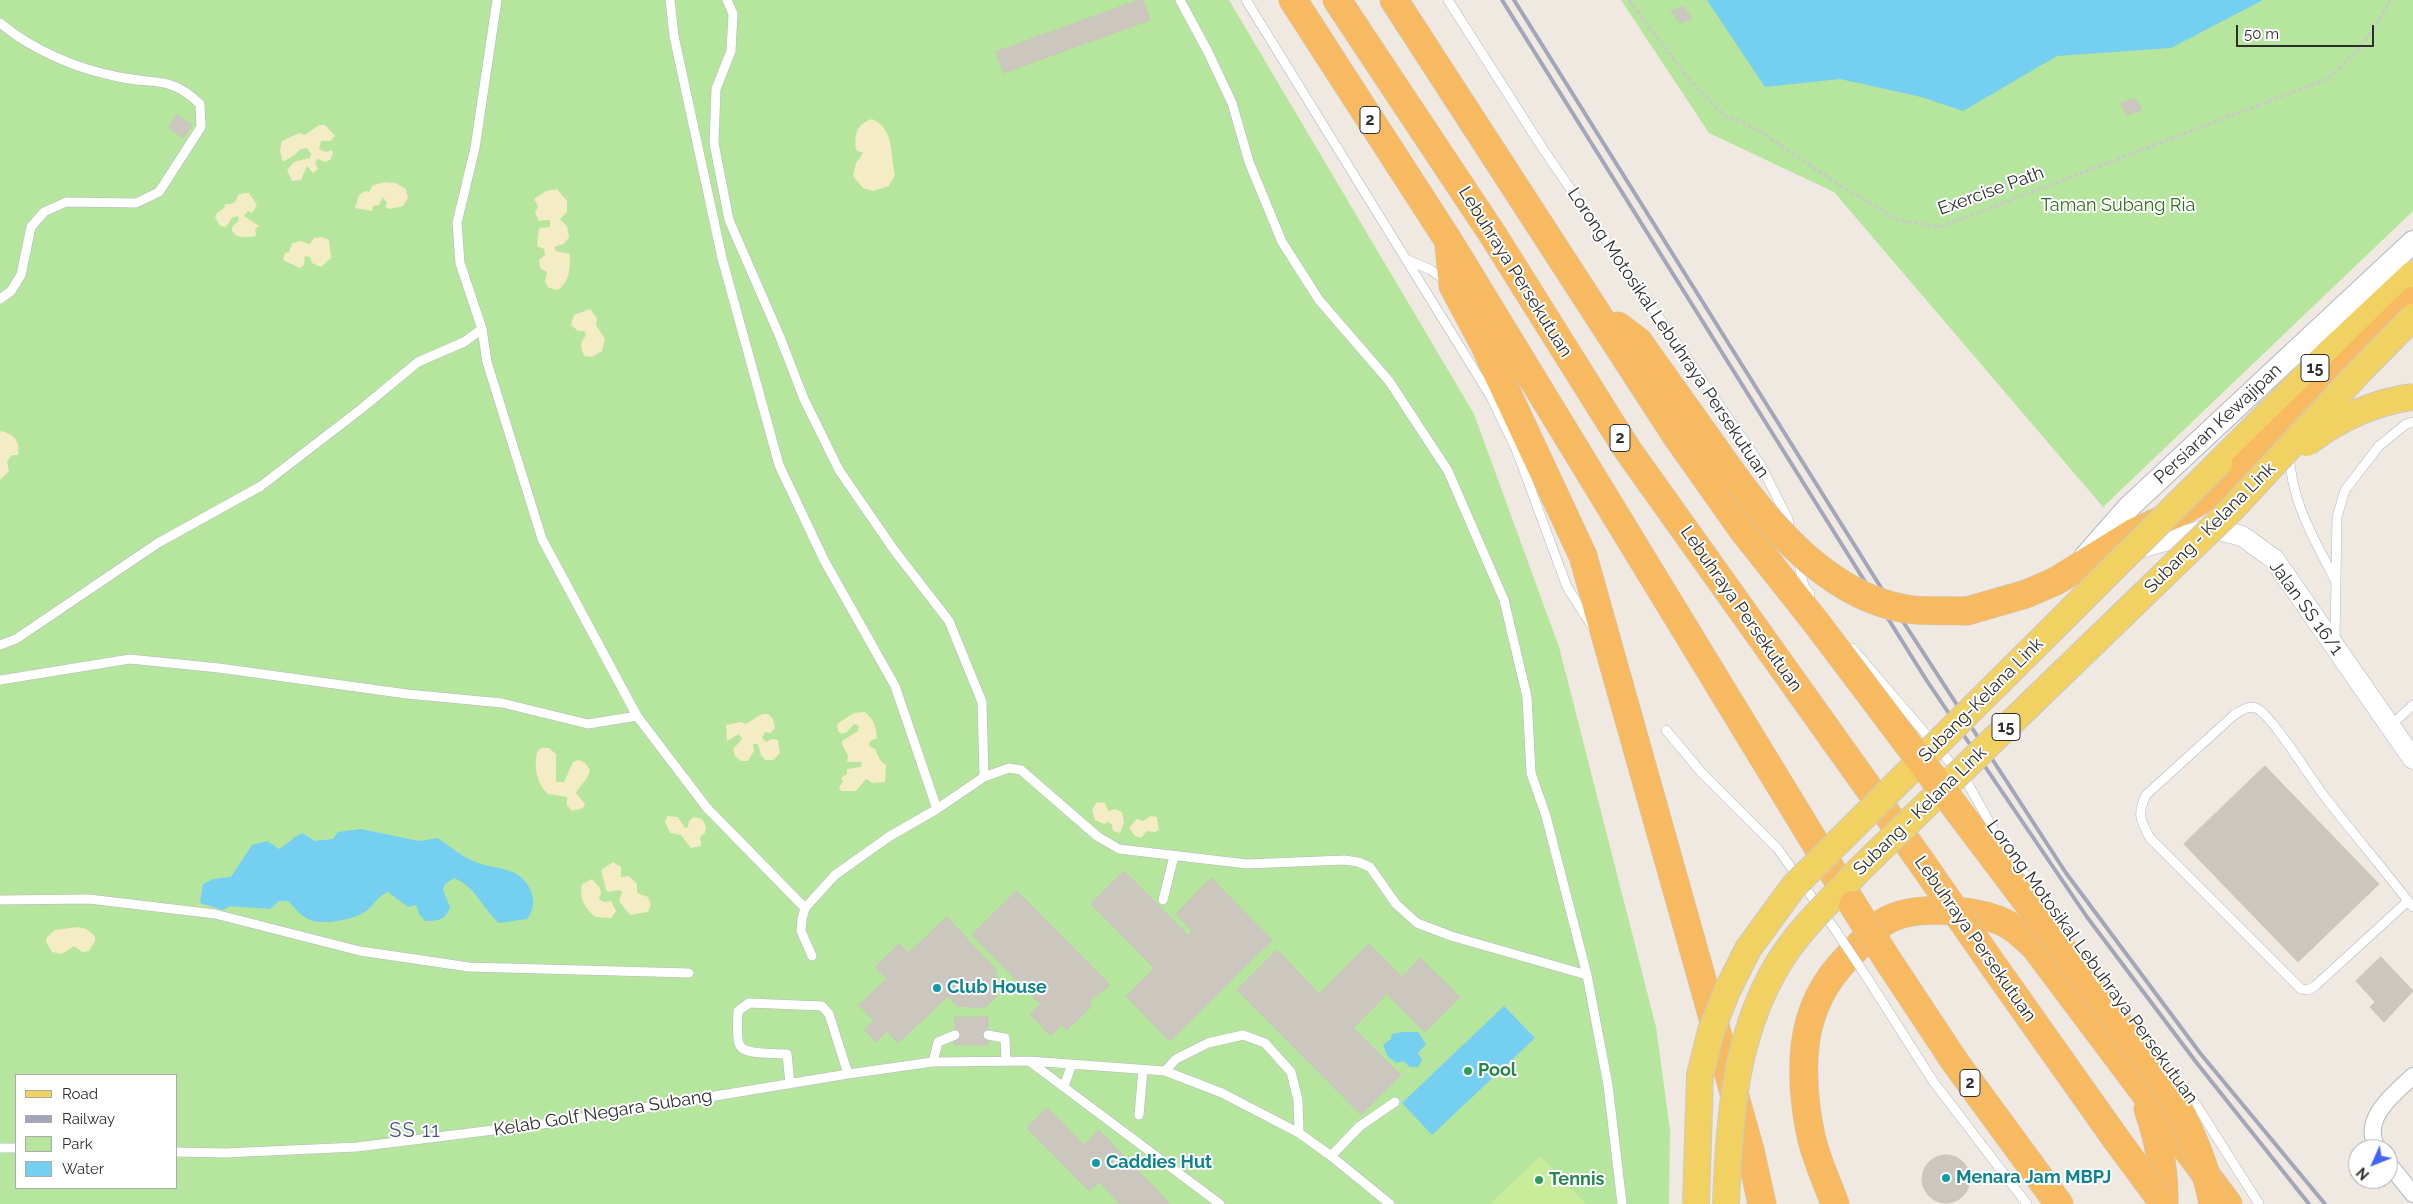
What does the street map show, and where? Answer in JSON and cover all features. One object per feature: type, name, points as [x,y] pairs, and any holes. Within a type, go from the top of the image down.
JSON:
[{"type":"highway","name":"2","points":[[1293,0],[1448,240],[1886,959],[1955,1062],[2059,1204]]},
{"type":"highway","name":"Lebuhraya Persekutuan","points":[[1337,0],[1493,235],[1627,449],[2164,1204]]},
{"type":"highway","points":[[1394,0],[1596,308],[1677,437],[1742,530],[1816,613],[2164,1085],[2184,1117],[2207,1174],[2213,1204]]},
{"type":"highway","points":[[1448,240],[1453,286],[1485,346],[1583,556],[1750,1150],[1762,1204]]},
{"type":"highway","points":[[1596,308],[1638,341],[1737,480],[1789,543],[1848,586],[1876,601],[1906,609],[1967,611],[2026,594],[2056,582],[2135,532],[2186,509],[2225,486],[2413,300]]},
{"type":"highway","points":[[1835,1204],[1811,1137],[1805,1089],[1805,1046],[1813,1010],[1821,991],[1835,970],[1884,922],[1911,913],[1949,912],[1972,912],[2006,924],[2035,947],[2114,1055],[2228,1204]]},
{"type":"highway","points":[[2114,1055],[2146,1102],[2156,1132],[2164,1166],[2164,1204]]},
{"type":"highway","points":[[1747,1204],[1750,1150]]},
{"type":"main road","name":"Persiaran Kewajipan","points":[[2073,571],[2129,507],[2413,242]]},
{"type":"main road","name":"Subang-Kelana Link","points":[[1696,1204],[1700,1075],[1711,1031],[1727,991],[1748,949],[1780,903],[1794,886],[2331,351],[2413,274]]},
{"type":"main road","name":"Subang - Kelana Link","points":[[1726,1204],[1731,1108],[1741,1053],[1756,1010],[1778,965],[1802,932],[1860,869],[2233,508],[2359,372],[2413,317]]},
{"type":"main road","points":[[2233,508],[2294,452],[2322,431],[2356,414],[2388,402],[2413,397]]},
{"type":"street","name":"Jalan SS 16/1","points":[[2073,571],[2157,542],[2210,528],[2242,536],[2274,559],[2413,758]]},
{"type":"street","points":[[2376,1139],[2373,1127],[2376,1114],[2413,1076]]},
{"type":"street","points":[[2398,1175],[2413,1194]]},
{"type":"lane","points":[[497,0],[475,148],[457,223],[460,263],[482,329],[487,362],[542,539],[637,716],[707,808],[805,908]]},
{"type":"lane","points":[[670,0],[674,36],[722,258],[779,465],[824,560],[895,686],[937,809]]},
{"type":"lane","points":[[727,0],[732,14],[731,51],[716,89],[714,143],[730,220],[780,337],[804,399],[839,470],[894,550],[949,621],[982,702],[984,777]]},
{"type":"lane","points":[[1180,0],[1232,102],[1248,162],[1282,242],[1319,300],[1389,381],[1448,471],[1504,600],[1527,697],[1530,773],[1546,816],[1587,975],[1608,1085],[1622,1204]]},
{"type":"lane","points":[[1246,0],[1491,397],[1516,449],[1567,587],[1602,640]]},
{"type":"lane","name":"Lorong Motosikal Lebuhraya Persekutuan","points":[[1448,0],[1543,149],[1760,464],[1788,519],[1804,586],[1816,613]]},
{"type":"lane","points":[[0,23],[12,33],[73,65],[119,77],[167,83],[185,90],[200,104],[200,127],[159,192],[136,203],[66,202],[44,212],[30,227],[21,276],[11,291],[0,299]]},
{"type":"lane","points":[[1408,260],[1431,270],[1453,286]]},
{"type":"lane","points":[[0,646],[16,639],[158,543],[261,486],[361,409],[418,362],[464,342],[482,329]]},
{"type":"lane","points":[[2301,412],[2292,429],[2289,452],[2290,469],[2303,518],[2336,583]]},
{"type":"lane","points":[[2335,648],[2337,517],[2345,490],[2379,446],[2413,422]]},
{"type":"lane","name":"Lorong Motosikal Lebuhraya Persekutuan","points":[[1842,637],[1967,782],[1997,836],[2075,943]]},
{"type":"lane","points":[[0,680],[130,659],[220,668],[407,694],[502,703],[588,724],[637,716]]},
{"type":"lane","points":[[2390,726],[2413,706]]},
{"type":"lane","points":[[2252,707],[2259,710],[2272,723],[2325,797],[2411,904],[2315,986],[2308,990],[2300,989],[2150,838],[2141,822],[2140,808],[2146,794],[2234,715],[2244,708],[2252,707]]},
{"type":"lane","points":[[1666,730],[1701,772],[1778,850],[1836,931],[1933,1081],[2027,1204]]},
{"type":"lane","points":[[812,956],[800,925],[805,908],[835,875],[890,836],[937,809],[984,777],[1009,768],[1021,770],[1098,836],[1119,849],[1247,864],[1344,860],[1358,862],[1370,867],[1396,904],[1417,922],[1451,936],[1587,975]]},
{"type":"lane","points":[[1163,900],[1174,856]]},
{"type":"lane","points":[[0,900],[89,899],[215,914],[360,951],[468,967],[689,974]]},
{"type":"lane","points":[[2072,998],[2118,1002]]},
{"type":"lane","points":[[790,1084],[787,1054],[750,1052],[743,1050],[739,1044],[738,1010],[743,1005],[749,1003],[822,1006],[829,1014],[848,1074]]},
{"type":"lane","points":[[933,1062],[938,1042],[955,1035]]},
{"type":"lane","points":[[988,1035],[1005,1038],[1006,1061]]},
{"type":"lane","points":[[1165,1071],[1176,1059],[1208,1043],[1243,1035],[1265,1043],[1291,1072],[1298,1100],[1299,1133]]},
{"type":"lane","points":[[1029,1061],[1220,1204]]},
{"type":"lane","name":"Kelab Golf Negara Subang","points":[[178,1152],[225,1153],[357,1147],[558,1122],[848,1074],[933,1062],[1029,1061],[1165,1071],[1222,1093],[1299,1133],[1331,1156],[1390,1204]]},
{"type":"lane","points":[[1064,1086],[1072,1064]]},
{"type":"lane","name":"Lorong Motosikal Lebuhraya Persekutuan","points":[[2166,1066],[2196,1106],[2259,1204]]},
{"type":"lane","points":[[1139,1115],[1143,1070]]},
{"type":"lane","points":[[1331,1156],[1360,1126],[1395,1102]]},
{"type":"lane","points":[[0,1148],[15,1148]]},
{"type":"path","name":"Exercise Path","points":[[1629,0],[1675,63],[1704,96],[1727,118],[1739,120],[1764,134],[1833,181],[1898,220],[1940,227],[2327,79],[2344,65],[2370,36],[2390,0]]},
{"type":"green space","points":[[0,0],[1229,0],[1474,414],[1559,647],[1656,1027],[1670,1130],[1669,1204],[0,1204]]},
{"type":"green space","name":"Taman Subang Ria","points":[[1621,0],[2413,0],[2413,211],[2103,507],[1834,192],[1709,133]]},
{"type":"green space","name":"Tennis","points":[[1540,1156],[1586,1204],[1490,1204]]},
{"type":"sand","points":[[872,119],[885,129],[888,136],[895,175],[889,186],[873,191],[863,188],[853,176],[856,163],[863,153],[856,150],[855,140],[857,131],[862,124]]},
{"type":"sand","points":[[319,125],[325,125],[335,136],[330,141],[321,141],[319,149],[326,152],[332,150],[333,154],[330,160],[325,162],[318,159],[315,162],[318,169],[313,173],[307,166],[301,180],[292,181],[287,170],[294,162],[310,158],[311,154],[307,148],[299,150],[283,162],[280,151],[282,141],[299,133],[305,135]]},
{"type":"sand","points":[[385,182],[396,183],[406,189],[408,198],[403,206],[389,209],[385,207],[387,203],[383,197],[379,205],[373,206],[372,211],[355,208],[359,195],[365,191],[369,192],[373,185]]},
{"type":"sand","points":[[557,189],[567,201],[567,212],[560,219],[567,226],[569,237],[564,244],[554,247],[556,251],[570,254],[567,279],[558,290],[549,288],[545,282],[547,272],[540,268],[539,260],[545,255],[544,249],[537,246],[539,228],[550,227],[550,220],[539,221],[535,213],[538,206],[534,199],[546,191]]},
{"type":"sand","points":[[249,193],[257,205],[252,213],[248,211],[244,216],[259,226],[255,229],[256,236],[242,237],[234,234],[232,227],[239,220],[238,216],[232,218],[226,227],[220,226],[215,217],[224,208],[225,204],[231,204],[236,201],[238,195]]},
{"type":"sand","points":[[322,237],[329,240],[331,258],[321,267],[312,263],[310,257],[305,256],[304,265],[300,268],[283,260],[285,253],[289,252],[292,243],[301,241],[310,244],[314,238]]},
{"type":"sand","points":[[590,309],[597,318],[596,325],[605,339],[602,351],[592,357],[584,356],[582,350],[581,345],[586,335],[584,331],[578,331],[571,325],[574,315]]},
{"type":"sand","points":[[0,431],[15,438],[19,450],[18,455],[12,455],[7,461],[9,471],[0,480]]},
{"type":"sand","points":[[865,712],[871,718],[877,738],[870,741],[869,746],[875,749],[880,760],[886,765],[885,782],[872,783],[866,779],[856,791],[841,791],[839,787],[843,782],[841,778],[847,774],[847,769],[861,767],[862,762],[847,762],[848,756],[842,744],[842,741],[858,731],[859,726],[854,724],[847,732],[842,734],[838,731],[837,724],[854,713]]},
{"type":"sand","points":[[762,714],[768,714],[773,719],[775,728],[770,733],[765,732],[762,738],[766,742],[772,739],[778,740],[780,753],[773,760],[765,760],[761,755],[758,744],[753,744],[754,751],[748,761],[741,761],[735,756],[733,749],[742,739],[739,734],[727,741],[726,725],[740,722],[746,724]]},
{"type":"sand","points":[[541,748],[549,748],[556,754],[556,782],[564,782],[573,762],[578,760],[585,763],[590,770],[588,777],[576,793],[585,804],[583,808],[572,811],[567,805],[567,797],[548,794],[544,790],[538,780],[536,769],[537,752]]},
{"type":"sand","points":[[1097,802],[1105,803],[1108,811],[1115,809],[1122,812],[1124,823],[1120,833],[1113,831],[1112,825],[1108,822],[1104,824],[1095,820],[1092,810]]},
{"type":"sand","points":[[667,816],[678,817],[685,828],[688,827],[689,821],[694,817],[702,819],[706,827],[705,833],[700,837],[701,846],[691,848],[681,835],[670,833],[665,822]]},
{"type":"sand","points":[[1151,816],[1157,817],[1159,830],[1155,832],[1147,831],[1141,838],[1135,836],[1129,828],[1137,819],[1143,821]]},
{"type":"sand","points":[[613,862],[621,867],[621,877],[629,876],[637,884],[637,893],[648,897],[651,905],[648,912],[630,915],[619,901],[622,892],[619,890],[609,892],[606,890],[601,870]]},
{"type":"sand","points":[[592,879],[600,888],[599,899],[604,902],[611,901],[616,911],[611,918],[595,917],[583,902],[581,894],[582,884]]},
{"type":"sand","points":[[78,927],[86,929],[95,936],[95,941],[89,951],[82,952],[74,946],[62,954],[52,952],[46,942],[47,937],[55,930]]},
{"type":"water","points":[[1707,0],[2263,0],[2171,48],[2057,56],[1963,111],[1921,97],[1840,79],[1765,87]]},
{"type":"water","points":[[361,829],[419,841],[437,838],[468,859],[513,872],[526,882],[531,891],[533,906],[531,912],[527,919],[499,923],[468,886],[454,878],[445,884],[443,890],[450,907],[444,917],[434,921],[425,921],[419,914],[416,905],[408,907],[388,892],[360,915],[345,920],[329,922],[308,919],[288,901],[279,901],[270,909],[230,906],[223,910],[200,903],[203,884],[213,879],[231,877],[252,845],[267,841],[279,849],[302,833],[315,841],[333,839],[338,832]]},
{"type":"water","name":"Pool","points":[[1504,1006],[1535,1038],[1432,1135],[1402,1103]]},
{"type":"water","points":[[1418,1032],[1426,1044],[1418,1053],[1422,1060],[1418,1067],[1410,1067],[1403,1061],[1397,1063],[1388,1057],[1383,1045],[1391,1039],[1392,1034]]},
{"type":"building","points":[[1143,0],[1150,20],[1003,73],[996,52]]},
{"type":"building","points":[[1684,7],[1692,19],[1680,23],[1671,11]]},
{"type":"building","points":[[2135,99],[2142,110],[2127,115],[2121,103]]},
{"type":"building","points":[[177,115],[192,125],[183,138],[169,128]]},
{"type":"building","points":[[2265,766],[2379,884],[2298,962],[2184,844]]},
{"type":"building","points":[[1124,871],[1188,935],[1192,931],[1176,914],[1211,878],[1272,940],[1170,1041],[1126,996],[1154,968],[1091,904]]},
{"type":"building","points":[[1017,891],[1110,985],[1092,998],[1089,1009],[1067,1030],[1062,1025],[1051,1036],[1030,1014],[1040,1004],[972,935]]},
{"type":"building","name":"Club House","points":[[947,917],[996,970],[997,996],[984,1008],[957,1006],[948,996],[898,1043],[887,1031],[876,1042],[864,1030],[874,1021],[859,1005],[887,979],[875,967],[899,944],[908,953]]},
{"type":"building","points":[[1369,944],[1402,977],[1420,958],[1460,997],[1425,1032],[1387,994],[1353,1028],[1401,1075],[1361,1115],[1237,990],[1277,950],[1319,994]]},
{"type":"building","points":[[2381,957],[2413,991],[2384,1022],[2370,1007],[2375,1002],[2356,981]]},
{"type":"building","points":[[955,1017],[988,1017],[988,1045],[955,1045]]},
{"type":"building","name":"Caddies Hut","points":[[1047,1108],[1084,1145],[1099,1130],[1170,1204],[1120,1204],[1099,1182],[1089,1191],[1027,1128]]},
{"type":"building","name":"Menara Jam MBPJ","points":[[1946,1155],[1955,1157],[1963,1162],[1968,1170],[1970,1179],[1968,1188],[1963,1196],[1955,1201],[1946,1203],[1937,1201],[1929,1196],[1924,1188],[1922,1179],[1924,1170],[1929,1162],[1937,1157]]},
{"type":"railway","points":[[1502,0],[1927,681],[2087,917],[2196,1062],[2309,1204]]},
{"type":"railway","points":[[1514,0],[1880,586],[2066,873],[2200,1053],[2325,1204]]},
{"type":"place","name":"Club House","points":[[937,988]]},
{"type":"place","name":"Pool","points":[[1468,1071]]},
{"type":"place","name":"Caddies Hut","points":[[1096,1163]]},
{"type":"place","name":"Menara Jam MBPJ","points":[[1946,1178]]},
{"type":"place","name":"Tennis","points":[[1539,1180]]},
{"type":"district","name":"SS 11","points":[[415,1131]]}]
